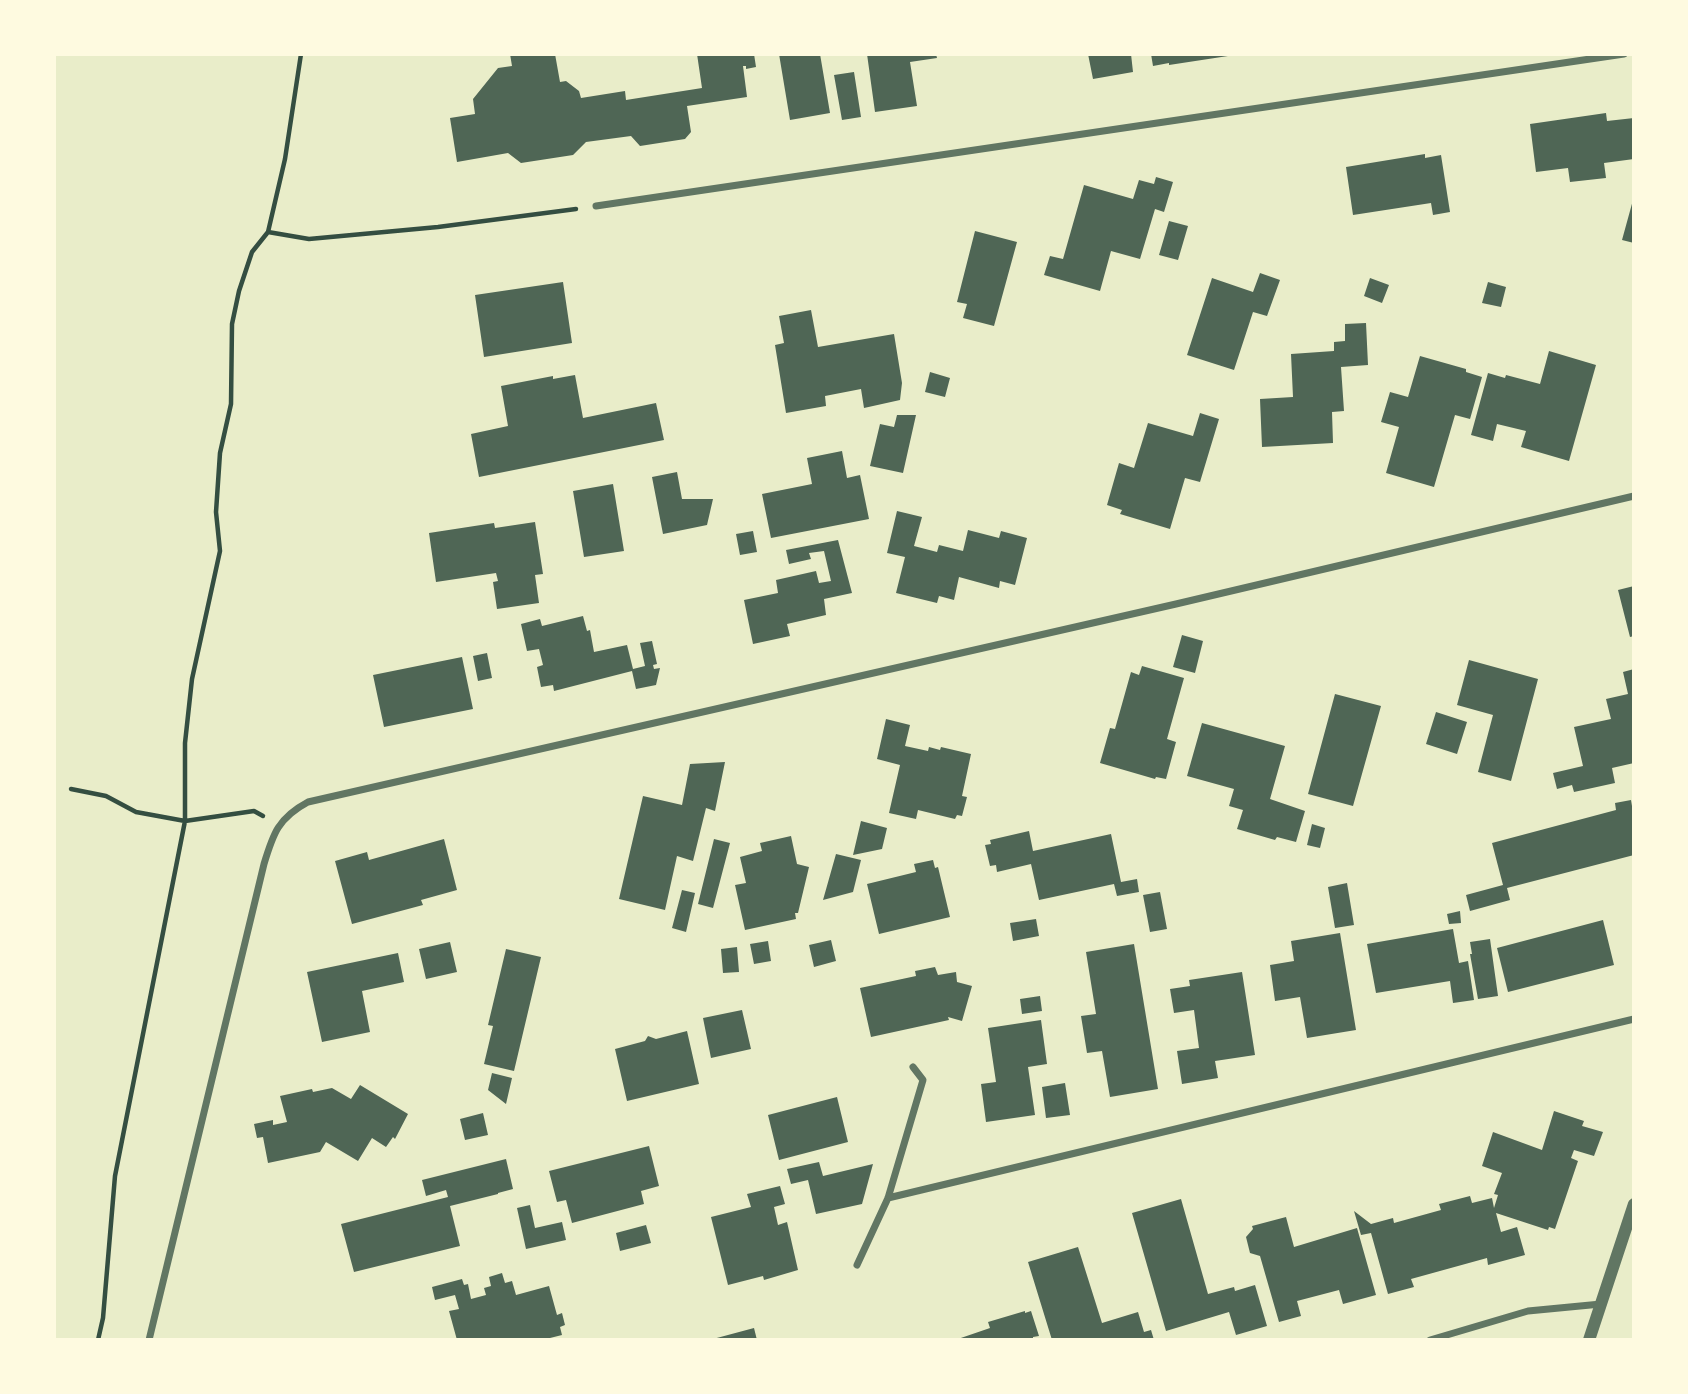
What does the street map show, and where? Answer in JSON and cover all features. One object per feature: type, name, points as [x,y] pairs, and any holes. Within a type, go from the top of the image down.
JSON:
[{"type":"street","points":[[596,206],[1624,54]]},
{"type":"street","points":[[149,1340],[264,864],[278,827],[295,809],[308,802],[1176,604],[1634,496]]},
{"type":"street","points":[[888,1198],[1634,1019]]},
{"type":"street","points":[[857,1265],[888,1198],[923,1080],[913,1067]]},
{"type":"street","points":[[1589,1340],[1634,1204]]},
{"type":"street","points":[[1430,1340],[1528,1311],[1601,1304]]},
{"type":"path","points":[[98,1340],[103,1318],[115,1176],[185,821],[185,743],[192,679],[220,551],[216,512],[220,453],[231,404],[232,324],[252,252],[268,232],[285,159],[300,54]]},
{"type":"path","points":[[268,232],[309,239],[438,227],[596,206]]},
{"type":"path","points":[[71,789],[106,796],[136,812],[185,821],[254,811],[278,827]]},
{"type":"building","points":[[510,54],[555,54],[560,82],[566,81],[579,91],[581,98],[625,91],[626,100],[702,88],[697,54],[754,54],[756,67],[746,69],[746,66],[743,66],[747,97],[687,106],[691,132],[685,139],[640,146],[631,136],[586,142],[573,155],[521,163],[508,153],[457,162],[450,118],[475,114],[473,99],[498,68],[512,66]]},
{"type":"building","points":[[779,54],[820,54],[830,113],[790,120]]},
{"type":"building","points":[[867,54],[936,54],[937,58],[910,62],[917,106],[875,112]]},
{"type":"building","points":[[1088,54],[1131,54],[1133,72],[1093,79]]},
{"type":"building","points":[[1151,54],[1228,54],[1228,56],[1153,66]]},
{"type":"building","points":[[854,72],[861,117],[842,120],[834,75]]},
{"type":"building","points":[[1606,113],[1607,121],[1634,118],[1634,159],[1604,163],[1606,178],[1570,182],[1568,168],[1536,172],[1530,124]]},
{"type":"building","points":[[1425,154],[1425,158],[1441,155],[1450,212],[1433,215],[1431,203],[1353,215],[1346,167]]},
{"type":"building","points":[[1156,177],[1173,182],[1164,212],[1155,209],[1140,259],[1111,251],[1100,291],[1044,275],[1050,256],[1063,259],[1084,185],[1133,199],[1139,180],[1154,184]]},
{"type":"building","points":[[1634,200],[1634,243],[1622,240]]},
{"type":"building","points":[[1169,221],[1188,226],[1178,260],[1159,255]]},
{"type":"building","points":[[975,231],[1017,242],[994,326],[963,318],[967,304],[957,302]]},
{"type":"building","points":[[1260,273],[1280,280],[1267,316],[1253,312],[1234,370],[1187,355],[1212,278],[1253,292]]},
{"type":"building","points":[[1370,278],[1389,285],[1382,303],[1364,296]]},
{"type":"building","points":[[563,282],[572,343],[484,357],[475,295]]},
{"type":"building","points":[[1488,282],[1506,287],[1501,307],[1482,303]]},
{"type":"building","points":[[811,310],[818,347],[894,334],[902,383],[900,400],[864,408],[861,389],[825,396],[826,406],[786,413],[775,345],[784,343],[779,316]]},
{"type":"building","points":[[1366,323],[1368,365],[1341,367],[1344,411],[1332,412],[1333,443],[1262,447],[1260,399],[1293,397],[1291,354],[1334,351],[1334,342],[1345,341],[1345,324]]},
{"type":"building","points":[[1549,351],[1596,365],[1569,461],[1521,447],[1526,431],[1497,424],[1493,441],[1471,435],[1488,373],[1540,384]]},
{"type":"building","points":[[1420,356],[1466,369],[1466,372],[1482,377],[1470,419],[1455,415],[1434,487],[1386,473],[1399,427],[1381,422],[1390,392],[1408,397]]},
{"type":"building","points":[[930,372],[950,378],[945,397],[925,392]]},
{"type":"building","points":[[575,375],[583,418],[656,403],[664,440],[479,477],[471,434],[508,426],[501,386],[553,376],[553,379]]},
{"type":"building","points":[[1200,413],[1219,419],[1200,482],[1185,478],[1170,529],[1120,514],[1122,510],[1107,505],[1119,463],[1134,468],[1148,423],[1193,436]]},
{"type":"building","points":[[897,415],[916,415],[903,473],[870,466],[880,424],[894,427]]},
{"type":"building","points":[[842,451],[847,478],[860,475],[869,519],[771,538],[762,494],[812,484],[807,458]]},
{"type":"building","points":[[677,472],[682,499],[713,499],[707,525],[663,534],[652,477]]},
{"type":"building","points":[[613,484],[624,551],[584,557],[573,491]]},
{"type":"building","points":[[897,511],[922,517],[914,546],[937,552],[939,545],[963,551],[968,530],[999,538],[1001,531],[1027,538],[1015,585],[1000,581],[999,588],[959,577],[954,600],[939,596],[937,603],[896,593],[905,557],[887,553]]},
{"type":"building","points":[[535,522],[543,574],[535,575],[539,603],[497,609],[493,582],[498,581],[496,573],[436,582],[429,533],[494,523],[495,528]]},
{"type":"building","points":[[753,531],[757,552],[740,555],[736,534]]},
{"type":"building","points":[[838,540],[852,593],[824,599],[826,615],[787,624],[790,636],[753,644],[744,600],[778,593],[776,580],[816,571],[819,583],[831,581],[824,551],[809,553],[811,559],[789,564],[786,550]]},
{"type":"building","points":[[1634,586],[1634,636],[1630,637],[1618,590]]},
{"type":"building","points":[[583,616],[587,631],[590,630],[594,652],[627,645],[633,669],[645,666],[640,643],[652,641],[657,664],[653,665],[654,669],[660,668],[656,685],[636,689],[632,671],[554,691],[553,685],[541,687],[537,667],[543,665],[539,649],[527,651],[521,624],[540,619],[542,626]]},
{"type":"building","points":[[1182,635],[1203,641],[1195,673],[1173,667]]},
{"type":"building","points":[[487,653],[492,678],[478,681],[473,656]]},
{"type":"building","points":[[462,657],[473,709],[384,727],[373,675]]},
{"type":"building","points":[[1469,660],[1538,679],[1511,781],[1478,772],[1493,715],[1457,705]]},
{"type":"building","points":[[1142,666],[1184,678],[1167,739],[1176,742],[1166,779],[1155,779],[1100,763],[1110,728],[1115,729],[1131,672],[1139,675]]},
{"type":"building","points":[[1634,669],[1634,763],[1612,768],[1615,783],[1574,792],[1572,785],[1557,789],[1553,773],[1583,766],[1574,727],[1611,719],[1606,699],[1628,694],[1623,672]]},
{"type":"building","points":[[1335,694],[1381,706],[1353,806],[1308,794]]},
{"type":"building","points":[[1436,712],[1467,722],[1457,754],[1426,744]]},
{"type":"building","points":[[886,719],[910,725],[905,746],[928,751],[929,747],[940,750],[941,747],[971,754],[962,796],[967,797],[962,816],[957,815],[955,819],[918,810],[916,819],[889,813],[900,765],[877,759]]},
{"type":"building","points":[[1202,723],[1285,746],[1270,799],[1305,811],[1296,842],[1277,837],[1275,840],[1237,829],[1243,810],[1229,806],[1234,789],[1187,776]]},
{"type":"building","points":[[725,762],[715,811],[706,808],[693,861],[677,856],[665,910],[619,899],[643,796],[682,805],[690,764]]},
{"type":"building","points":[[1631,800],[1632,806],[1634,805],[1634,855],[1507,888],[1510,900],[1470,911],[1466,895],[1503,885],[1492,843],[1616,810],[1615,803]]},
{"type":"building","points":[[861,821],[887,828],[882,849],[853,855]]},
{"type":"building","points":[[1312,824],[1325,828],[1320,848],[1307,845]]},
{"type":"building","points":[[1029,831],[1033,851],[1111,834],[1121,882],[1137,879],[1139,892],[1117,896],[1114,884],[1039,900],[1031,864],[997,872],[996,865],[990,866],[985,845],[991,844],[990,840]]},
{"type":"building","points":[[791,836],[797,864],[809,867],[798,913],[795,913],[796,919],[745,930],[735,885],[746,883],[740,857],[762,851],[760,843]]},
{"type":"building","points":[[444,839],[457,890],[421,900],[423,905],[352,924],[335,861],[367,852],[369,860]]},
{"type":"building","points":[[714,839],[730,843],[713,908],[698,904]]},
{"type":"building","points":[[836,854],[861,860],[853,892],[823,900]]},
{"type":"building","points":[[933,860],[935,868],[938,867],[950,917],[879,934],[867,884],[916,872],[914,864]]},
{"type":"building","points":[[1347,883],[1354,925],[1335,928],[1328,887]]},
{"type":"building","points":[[682,890],[695,893],[686,932],[672,928]]},
{"type":"building","points":[[1160,892],[1167,929],[1150,932],[1143,895]]},
{"type":"building","points":[[1460,911],[1461,923],[1449,924],[1447,914]]},
{"type":"building","points":[[1036,919],[1039,936],[1013,941],[1010,923]]},
{"type":"building","points":[[1603,920],[1614,965],[1508,992],[1497,948]]},
{"type":"building","points":[[1453,929],[1459,963],[1468,961],[1474,1000],[1453,1003],[1450,981],[1376,993],[1367,944]]},
{"type":"building","points":[[1340,933],[1356,1030],[1307,1038],[1300,997],[1275,1001],[1270,965],[1294,961],[1291,941]]},
{"type":"building","points":[[1490,939],[1498,996],[1478,999],[1470,942]]},
{"type":"building","points":[[831,940],[836,961],[814,967],[809,945]]},
{"type":"building","points":[[768,941],[771,961],[754,964],[750,944]]},
{"type":"building","points":[[450,942],[457,972],[426,979],[419,949]]},
{"type":"building","points":[[1134,944],[1158,1089],[1110,1097],[1102,1051],[1087,1053],[1081,1016],[1096,1014],[1086,952]]},
{"type":"building","points":[[737,947],[739,972],[723,973],[721,949]]},
{"type":"building","points":[[506,949],[541,957],[514,1071],[484,1064],[493,1026],[488,1025]]},
{"type":"building","points":[[398,953],[404,982],[362,991],[370,1032],[322,1042],[307,972]]},
{"type":"building","points":[[935,967],[938,975],[956,972],[957,982],[972,986],[962,1021],[948,1017],[949,1020],[871,1037],[860,988],[916,976],[915,971]]},
{"type":"building","points":[[1242,972],[1255,1055],[1215,1061],[1218,1078],[1182,1084],[1177,1051],[1199,1048],[1194,1010],[1174,1013],[1170,989],[1190,986],[1189,980]]},
{"type":"building","points":[[1040,996],[1042,1011],[1022,1014],[1020,999]]},
{"type":"building","points":[[742,1010],[751,1049],[711,1058],[703,1018]]},
{"type":"building","points":[[1041,1020],[1047,1064],[1028,1067],[1035,1115],[986,1122],[981,1084],[996,1082],[988,1028]]},
{"type":"building","points":[[687,1031],[699,1084],[627,1101],[615,1049],[645,1041],[648,1036],[656,1039]]},
{"type":"building","points":[[492,1073],[512,1078],[506,1104],[488,1090]]},
{"type":"building","points":[[1065,1083],[1070,1115],[1046,1118],[1042,1087]]},
{"type":"building","points":[[360,1085],[408,1114],[395,1139],[393,1137],[386,1147],[372,1138],[358,1161],[326,1142],[320,1152],[268,1163],[263,1137],[257,1138],[254,1124],[273,1120],[273,1125],[287,1122],[280,1096],[332,1088],[351,1099]]},
{"type":"building","points":[[837,1097],[848,1142],[779,1160],[768,1115]]},
{"type":"building","points":[[1554,1111],[1584,1121],[1582,1126],[1603,1132],[1594,1156],[1574,1150],[1571,1158],[1578,1161],[1555,1229],[1549,1227],[1548,1230],[1496,1213],[1501,1232],[1517,1227],[1525,1255],[1488,1265],[1487,1258],[1411,1279],[1414,1287],[1388,1294],[1371,1233],[1361,1235],[1354,1211],[1371,1224],[1393,1218],[1394,1223],[1441,1210],[1439,1204],[1470,1196],[1472,1203],[1492,1198],[1494,1208],[1498,1195],[1494,1194],[1502,1173],[1482,1166],[1493,1132],[1542,1150]]},
{"type":"building","points":[[483,1113],[488,1135],[465,1140],[460,1119]]},
{"type":"building","points":[[649,1146],[659,1186],[641,1191],[644,1204],[572,1223],[566,1200],[557,1202],[549,1171]]},
{"type":"building","points":[[506,1159],[513,1189],[450,1206],[460,1246],[354,1272],[341,1224],[448,1197],[446,1190],[426,1196],[422,1180]]},
{"type":"building","points":[[819,1162],[823,1176],[873,1164],[862,1204],[816,1214],[808,1180],[791,1184],[787,1169]]},
{"type":"building","points":[[780,1186],[785,1204],[774,1207],[778,1225],[787,1222],[798,1270],[764,1280],[763,1276],[728,1285],[711,1217],[751,1207],[747,1194]]},
{"type":"building","points":[[1181,1199],[1208,1294],[1234,1287],[1235,1291],[1255,1285],[1267,1326],[1236,1335],[1229,1312],[1166,1331],[1132,1213]]},
{"type":"building","points":[[530,1205],[535,1228],[562,1222],[566,1240],[526,1249],[517,1208]]},
{"type":"building","points":[[1286,1217],[1294,1247],[1357,1228],[1376,1295],[1343,1304],[1339,1290],[1297,1301],[1301,1316],[1279,1322],[1260,1256],[1250,1253],[1246,1237],[1253,1229],[1252,1226]]},
{"type":"building","points":[[646,1225],[651,1243],[620,1251],[616,1233]]},
{"type":"building","points":[[1078,1247],[1102,1323],[1138,1312],[1144,1332],[1151,1330],[1154,1340],[1052,1340],[1028,1262]]},
{"type":"building","points":[[502,1273],[505,1283],[512,1281],[516,1295],[549,1286],[557,1315],[562,1313],[565,1325],[560,1327],[562,1335],[542,1340],[457,1340],[449,1311],[459,1309],[455,1295],[435,1300],[432,1287],[462,1279],[464,1285],[468,1284],[471,1299],[486,1295],[484,1288],[491,1286],[489,1277]]},
{"type":"building","points":[[1031,1311],[1039,1336],[1033,1337],[1033,1340],[955,1340],[990,1328],[988,1322]]},
{"type":"building","points":[[754,1328],[757,1340],[713,1340],[713,1339]]}]
